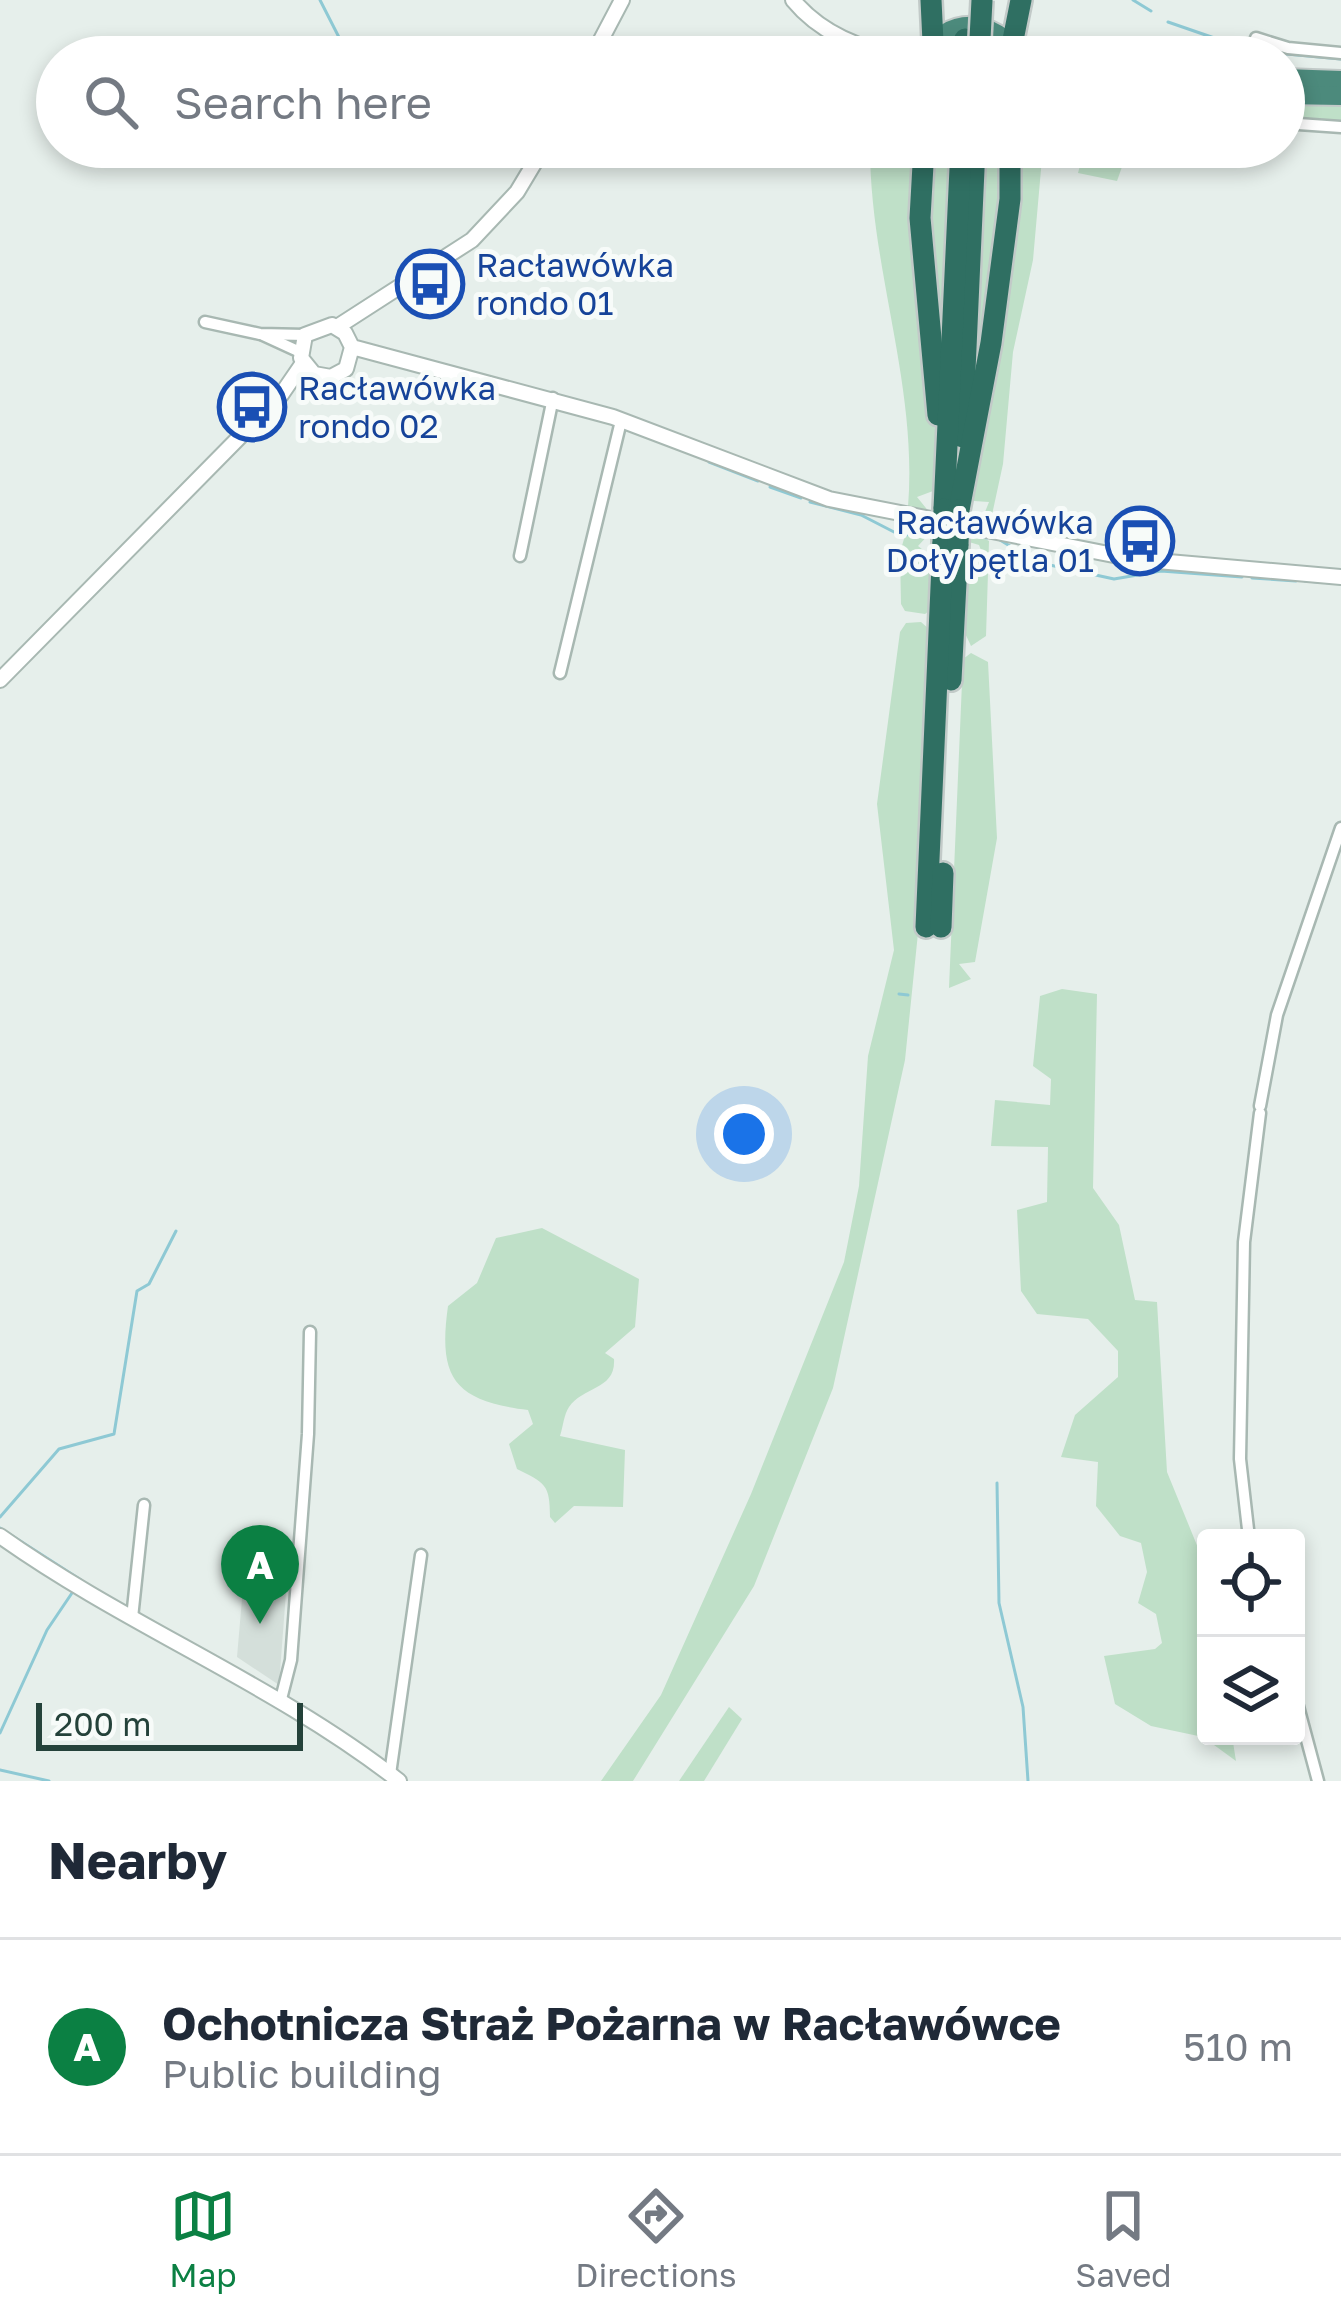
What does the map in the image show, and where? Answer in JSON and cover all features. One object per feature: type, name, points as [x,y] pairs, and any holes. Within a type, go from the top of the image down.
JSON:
[{"type":"highway","points":[[924,36],[931,0]]},
{"type":"highway","points":[[967,0],[971,36]]},
{"type":"highway","points":[[974,36],[982,0]]},
{"type":"highway","points":[[1017,36],[1021,0]]},
{"type":"highway","points":[[942,36],[952,28],[970,25],[999,36]]},
{"type":"highway","points":[[1305,79],[1341,80]]},
{"type":"highway","points":[[1305,95],[1341,96]]},
{"type":"highway","points":[[922,168],[925,293],[951,509]]},
{"type":"highway","points":[[946,472],[960,168]]},
{"type":"highway","points":[[933,927],[951,509],[974,168]]},
{"type":"highway","points":[[951,509],[991,343],[1010,168]]},
{"type":"street","points":[[603,36],[622,0]]},
{"type":"street","points":[[793,0],[837,36]]},
{"type":"street","points":[[1305,50],[1341,53]]},
{"type":"street","points":[[1305,124],[1341,127]]},
{"type":"street","points":[[205,322],[260,334],[305,335],[317,326],[337,327],[374,307],[488,226],[529,168]]},
{"type":"street","points":[[260,334],[331,377],[374,307]]},
{"type":"street","points":[[337,327],[351,349],[554,398],[805,492],[856,505],[1134,560],[1341,577]]},
{"type":"street","points":[[0,680],[281,395],[306,363],[305,335]]},
{"type":"street","points":[[520,556],[554,398]]},
{"type":"street","points":[[560,674],[621,421]]},
{"type":"street","points":[[1248,1529],[1240,1459],[1244,1242],[1260,1110],[1293,961],[1341,828]]},
{"type":"street","points":[[281,1699],[291,1660],[308,1434],[310,1332]]},
{"type":"street","points":[[132,1618],[144,1505]]},
{"type":"street","points":[[0,1536],[132,1618],[281,1699],[394,1778],[421,1555]]},
{"type":"street","points":[[1305,1733],[1318,1781]]},
{"type":"shaded area","points":[[245,1564],[287,1579],[279,1685],[237,1657]]},
{"type":"green space","points":[[1305,100],[1341,101],[1341,122],[1305,120]]},
{"type":"green space","points":[[871,168],[920,168],[936,448],[933,491],[917,497],[930,513],[908,507],[906,416]]},
{"type":"green space","points":[[926,168],[951,168],[941,389]]},
{"type":"green space","points":[[983,168],[1004,168],[973,413]]},
{"type":"green space","points":[[1012,168],[1041,168],[1033,260],[1013,352],[1003,464],[990,524],[970,520],[985,512],[989,502],[974,501]]},
{"type":"green space","points":[[1079,168],[1122,168],[1117,181],[1078,173]]},
{"type":"green space","points":[[909,521],[930,524],[930,533],[918,546],[931,556],[929,611],[925,614],[905,611],[901,604],[900,553]]},
{"type":"green space","points":[[970,531],[989,541],[986,636],[971,646],[964,631],[968,565],[971,557],[983,555],[979,545],[969,542]]},
{"type":"green space","points":[[921,622],[929,629],[918,933],[905,1060],[833,1388],[754,1586],[633,1781],[601,1781],[661,1695],[751,1494],[844,1262],[859,1186],[868,1056],[894,950],[877,804],[900,632],[906,623]]},
{"type":"green space","points":[[971,653],[988,662],[997,838],[975,962],[959,964],[971,979],[949,988],[963,659]]},
{"type":"green space","points":[[1062,989],[1097,994],[1093,1188],[1119,1225],[1135,1300],[1157,1302],[1167,1472],[1197,1545],[1197,1736],[1151,1726],[1115,1704],[1104,1656],[1155,1649],[1162,1643],[1156,1614],[1138,1603],[1147,1572],[1141,1543],[1120,1536],[1096,1506],[1098,1462],[1061,1457],[1075,1415],[1118,1377],[1118,1351],[1088,1319],[1037,1314],[1021,1291],[1017,1210],[1047,1202],[1048,1147],[991,1146],[995,1100],[1050,1105],[1051,1079],[1033,1066],[1040,996]]},
{"type":"green space","points":[[542,1228],[639,1279],[635,1327],[605,1353],[614,1359],[610,1377],[569,1407],[560,1436],[625,1450],[623,1507],[574,1506],[555,1523],[544,1486],[517,1469],[509,1444],[533,1424],[528,1410],[467,1392],[449,1368],[445,1330],[448,1306],[477,1283],[496,1238]]},
{"type":"green space","points":[[729,1707],[742,1719],[704,1781],[679,1781]]},
{"type":"green space","points":[[1214,1745],[1233,1745],[1236,1761]]},
{"type":"waterway","points":[[320,0],[338,36]]},
{"type":"waterway","points":[[1133,0],[1151,11]]},
{"type":"waterway","points":[[1168,22],[1209,36]]},
{"type":"waterway","points":[[1305,56],[1341,59]]},
{"type":"waterway","points":[[709,462],[758,481]]},
{"type":"waterway","points":[[770,487],[801,498]]},
{"type":"waterway","points":[[810,502],[861,515],[894,532]]},
{"type":"waterway","points":[[906,535],[933,529]]},
{"type":"waterway","points":[[966,534],[987,538]]},
{"type":"waterway","points":[[1000,540],[1036,562],[1114,579],[1161,571],[1242,577]]},
{"type":"waterway","points":[[1252,578],[1296,581]]},
{"type":"waterway","points":[[1305,581],[1332,583]]},
{"type":"waterway","points":[[899,994],[908,995]]},
{"type":"waterway","points":[[0,1517],[59,1449],[114,1434],[137,1291],[149,1284],[176,1231]]},
{"type":"waterway","points":[[997,1483],[999,1603],[1023,1707],[1028,1781]]},
{"type":"waterway","points":[[0,1528],[81,1580]]},
{"type":"waterway","points":[[0,1733],[47,1630],[72,1593]]},
{"type":"waterway","points":[[0,1770],[49,1781]]},
{"type":"place","name":"Racławówka rondo 01","points":[[430,284]]},
{"type":"place","name":"Racławówka rondo 02","points":[[252,407]]},
{"type":"place","name":"Racławówka Doły pętla 01","points":[[1140,541]]},
{"type":"place","name":"Ochotnicza Straż Pożarna w Racławówce","points":[[260,1624]]}]
